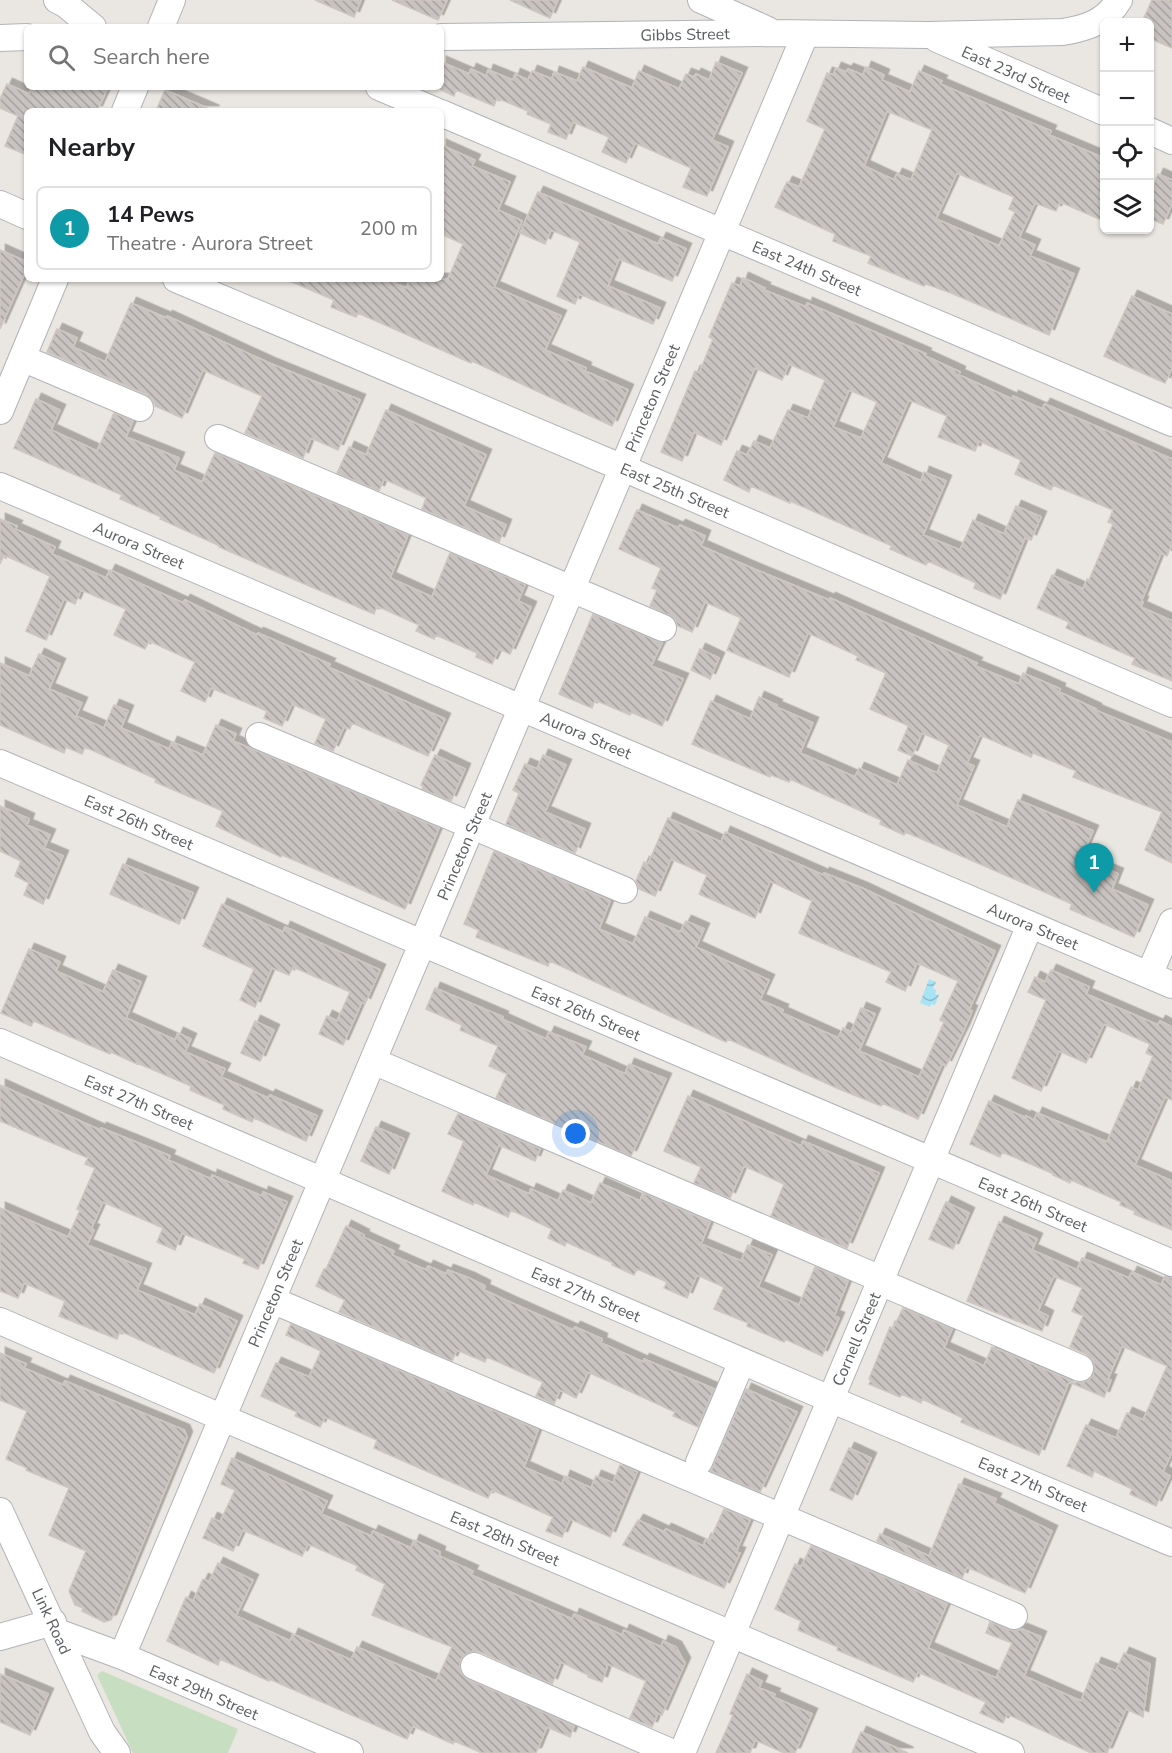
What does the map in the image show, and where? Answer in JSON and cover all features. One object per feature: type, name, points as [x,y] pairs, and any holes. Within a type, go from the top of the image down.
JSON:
[{"type":"street","points":[[57,0],[89,24]]},
{"type":"street","points":[[162,24],[172,0]]},
{"type":"street","points":[[702,0],[774,33]]},
{"type":"street","name":"Gibbs Street","points":[[444,37],[774,33],[928,35],[1063,33],[1082,29],[1100,21],[1119,0]]},
{"type":"street","name":"Princeton Street","points":[[122,1656],[806,34]]},
{"type":"street","name":"East 23rd Street","points":[[928,35],[1100,110]]},
{"type":"street","points":[[0,38],[24,38]]},
{"type":"street","points":[[126,108],[134,90]]},
{"type":"street","points":[[386,90],[429,108]]},
{"type":"street","name":"East 24th Street","points":[[444,114],[1172,423]]},
{"type":"street","points":[[1154,134],[1172,141]]},
{"type":"street","points":[[0,204],[24,215]]},
{"type":"street","points":[[0,411],[54,282]]},
{"type":"street","name":"East 25th Street","points":[[183,282],[1172,704]]},
{"type":"street","points":[[22,358],[140,408]]},
{"type":"street","points":[[218,438],[663,628]]},
{"type":"street","name":"Aurora Street","points":[[0,486],[1160,980]]},
{"type":"street","points":[[259,736],[624,890]]},
{"type":"street","name":"East 26th Street","points":[[0,763],[1172,1263]]},
{"type":"street","points":[[1160,980],[1172,922]]},
{"type":"street","name":"Cornell Street","points":[[682,1753],[1030,925]]},
{"type":"street","name":"East 27th Street","points":[[0,1042],[830,1399],[1172,1543]]},
{"type":"street","points":[[373,1061],[1080,1368]]},
{"type":"street","points":[[272,1300],[1014,1616]]},
{"type":"street","name":"East 28th Street","points":[[0,1321],[1011,1753]]},
{"type":"street","points":[[699,1462],[742,1361]]},
{"type":"street","name":"Link Road","points":[[0,1511],[55,1627],[102,1742],[117,1753]]},
{"type":"street","points":[[0,1637],[55,1627]]},
{"type":"street","name":"East 29th Street","points":[[55,1627],[350,1753]]},
{"type":"street","points":[[474,1666],[673,1753]]},
{"type":"green space","points":[[102,1671],[238,1729],[228,1753],[133,1753],[97,1675]]},
{"type":"water","points":[[929,979],[936,982],[933,989],[936,990],[935,994],[939,995],[935,1005],[931,1004],[930,1007],[920,1003]]},
{"type":"building","points":[[315,0],[361,0],[354,17]]},
{"type":"building","points":[[392,0],[447,0],[438,20]]},
{"type":"building","points":[[510,0],[558,0],[550,18]]},
{"type":"building","points":[[1152,0],[1172,0],[1172,48],[1154,40],[1154,18],[1144,18]]},
{"type":"building","points":[[716,62],[742,73],[712,140],[728,147],[707,196],[683,187],[691,168],[635,143],[626,163],[602,152],[609,137],[573,122],[566,139],[548,132],[551,124],[497,98],[494,106],[456,90],[454,96],[441,90],[444,90],[444,63],[469,74],[471,69],[486,76],[488,70],[513,80],[515,74],[528,80],[532,71],[552,79],[554,72],[577,81],[583,67],[632,88],[639,71],[679,89],[686,74],[694,77],[696,74],[709,80]]},
{"type":"building","points":[[866,67],[884,75],[882,80],[910,92],[919,71],[942,81],[940,84],[1051,131],[1049,135],[1100,156],[1100,219],[1060,202],[1056,211],[1035,203],[1019,238],[1035,245],[1030,256],[1074,274],[1049,335],[951,293],[926,284],[924,286],[868,263],[871,256],[833,241],[835,234],[775,207],[787,182],[799,187],[825,129],[807,121],[827,73],[833,75],[836,68],[846,72],[848,69],[863,75]],"holes":[[[887,111],[932,130],[911,180],[897,174],[894,180],[864,166]],[[957,173],[1014,197],[1009,209],[1015,212],[999,246],[936,219]]]},
{"type":"building","points":[[7,84],[29,94],[31,90],[107,90],[98,108],[24,108],[24,154],[5,146],[18,116],[0,108],[0,99]]},
{"type":"building","points":[[165,90],[207,108],[157,108]]},
{"type":"building","points":[[444,146],[475,160],[472,166],[510,182],[498,210],[522,221],[494,287],[561,316],[545,350],[628,390],[612,426],[472,361],[471,363],[358,313],[356,317],[331,307],[334,300],[292,282],[393,282],[406,288],[409,282],[444,282],[444,279],[448,279],[463,244],[444,235]]},
{"type":"building","points":[[1158,174],[1172,180],[1172,204],[1163,224],[1154,221],[1154,184]]},
{"type":"building","points":[[538,192],[658,244],[661,238],[686,249],[672,281],[619,259],[608,286],[660,308],[653,324],[579,294],[575,304],[557,296],[580,242],[551,230],[545,244],[520,233]]},
{"type":"building","points":[[0,250],[24,261],[24,275],[0,329]]},
{"type":"building","points":[[743,278],[765,288],[764,290],[806,307],[807,303],[926,354],[925,356],[960,372],[959,375],[1012,399],[1013,396],[1042,409],[1045,404],[1172,459],[1172,544],[1167,556],[1161,553],[1141,607],[1172,621],[1172,681],[1132,664],[1135,658],[1066,628],[1069,622],[1037,608],[1052,575],[1083,589],[1113,524],[1108,522],[1113,510],[1053,485],[1051,490],[1015,474],[1021,460],[979,441],[975,451],[938,437],[947,416],[909,400],[881,463],[921,481],[924,472],[946,481],[923,535],[960,550],[973,520],[1004,534],[1016,506],[1041,517],[1031,540],[1025,538],[1000,599],[974,588],[976,583],[928,561],[926,565],[890,549],[892,546],[790,501],[790,503],[751,486],[749,492],[724,480],[737,451],[747,455],[754,441],[770,448],[788,410],[808,418],[825,380],[789,364],[782,380],[755,368],[721,445],[694,432],[682,461],[661,452],[695,371],[699,373],[713,339],[709,337],[732,283],[740,286]],"holes":[[[849,390],[877,402],[861,438],[833,427]]]},
{"type":"building","points":[[1132,296],[1172,314],[1172,368],[1165,383],[1104,356]]},
{"type":"building","points":[[131,303],[166,318],[167,316],[269,363],[360,400],[338,450],[311,438],[303,458],[245,433],[262,396],[203,370],[182,418],[155,406],[146,394],[47,352],[57,329],[77,338],[73,347],[105,362]]},
{"type":"building","points":[[36,399],[60,410],[51,430],[97,451],[114,413],[133,421],[126,437],[179,458],[174,470],[202,482],[215,453],[408,535],[390,578],[432,597],[450,553],[525,585],[518,601],[531,607],[510,654],[499,649],[492,664],[476,657],[477,653],[436,635],[434,639],[416,631],[419,625],[377,606],[374,614],[219,547],[120,499],[122,495],[14,448]]},
{"type":"building","points":[[386,410],[486,455],[464,506],[506,525],[499,542],[422,509],[426,498],[384,479],[379,491],[337,473],[349,447],[366,455]]},
{"type":"building","points":[[637,510],[678,528],[680,525],[705,536],[701,546],[829,600],[830,598],[977,663],[975,666],[1019,684],[1023,673],[1060,689],[1059,692],[1095,710],[1172,742],[1172,863],[1145,850],[1162,812],[1073,777],[1076,771],[1033,753],[1031,757],[980,735],[967,763],[974,766],[957,805],[1007,827],[1018,800],[1093,831],[1081,858],[1118,874],[1112,889],[1148,905],[1134,937],[1070,909],[1072,904],[905,832],[904,835],[880,824],[881,820],[790,779],[789,782],[771,775],[770,777],[692,744],[711,701],[750,719],[759,697],[813,723],[800,753],[855,777],[859,768],[897,785],[908,760],[937,773],[949,745],[922,733],[912,756],[898,750],[907,725],[870,709],[886,673],[856,660],[858,656],[808,633],[789,677],[727,650],[741,618],[705,602],[692,632],[678,626],[669,615],[650,606],[657,590],[652,588],[661,568],[619,549]]},
{"type":"building","points":[[0,519],[17,526],[15,529],[55,547],[52,554],[106,578],[110,570],[183,603],[185,600],[257,635],[258,633],[330,664],[328,667],[445,719],[428,756],[352,723],[350,729],[344,727],[333,751],[315,743],[326,719],[292,704],[282,726],[264,718],[267,711],[211,688],[205,702],[181,691],[195,662],[149,641],[145,649],[114,635],[126,609],[81,590],[75,604],[64,599],[46,640],[26,631],[50,576],[4,555],[0,564]]},
{"type":"building","points":[[593,614],[662,643],[651,666],[683,679],[662,726],[631,712],[630,715],[595,700],[592,708],[559,694]]},
{"type":"building","points":[[700,649],[719,658],[710,679],[691,670]]},
{"type":"building","points":[[39,654],[60,664],[49,689],[82,703],[76,716],[104,728],[114,705],[128,711],[121,728],[169,749],[172,742],[203,755],[216,725],[236,734],[233,741],[439,828],[405,909],[282,855],[281,857],[216,826],[223,811],[155,782],[156,779],[85,747],[82,754],[66,747],[64,753],[0,725],[0,663],[29,676]]},
{"type":"building","points":[[435,755],[465,769],[451,801],[422,789],[421,785]]},
{"type":"building","points":[[543,755],[566,765],[545,812],[585,829],[575,853],[506,824],[519,793],[513,790],[525,764],[537,769]]},
{"type":"building","points":[[0,806],[29,819],[27,825],[50,835],[44,848],[63,856],[43,904],[24,895],[29,883],[15,876],[21,861],[0,851]]},
{"type":"building","points":[[668,818],[721,842],[725,832],[823,875],[824,873],[862,888],[995,951],[969,1010],[972,1011],[964,1030],[946,1066],[942,1064],[918,1119],[882,1103],[881,1106],[839,1089],[728,1039],[726,1042],[550,961],[548,966],[476,937],[479,930],[464,924],[494,851],[610,901],[599,929],[633,944],[645,917],[680,932],[686,921],[704,929],[696,947],[769,980],[760,1000],[783,1010],[782,1013],[838,1038],[843,1028],[851,1032],[861,1008],[875,1014],[859,1051],[919,1077],[944,1022],[940,1020],[958,981],[917,963],[905,991],[886,982],[891,972],[799,933],[812,901],[770,881],[755,918],[699,894],[707,875],[671,859],[655,896],[639,889],[636,881],[644,862],[648,864]]},
{"type":"building","points":[[123,864],[193,893],[179,924],[110,894]]},
{"type":"building","points":[[222,904],[283,932],[285,927],[380,970],[365,1004],[362,1002],[343,1045],[319,1034],[327,1016],[337,1021],[350,992],[293,967],[289,975],[272,968],[255,1007],[240,1000],[254,969],[203,946]]},
{"type":"building","points":[[29,949],[60,962],[56,971],[103,992],[113,970],[141,982],[126,1018],[175,1040],[178,1033],[191,1039],[185,1052],[225,1069],[221,1077],[317,1116],[306,1141],[254,1118],[252,1122],[223,1109],[224,1105],[190,1090],[191,1086],[111,1052],[110,1054],[34,1021],[31,1026],[1,1013]]},
{"type":"building","points":[[1051,970],[1089,987],[1086,994],[1158,1025],[1160,1021],[1172,1027],[1172,1100],[1165,1097],[1135,1165],[1172,1181],[1172,1230],[1134,1214],[1135,1211],[1120,1205],[1121,1202],[1071,1180],[1070,1183],[1002,1152],[1000,1157],[970,1144],[989,1101],[1034,1120],[1037,1113],[1107,1142],[1131,1087],[1138,1090],[1153,1056],[1146,1053],[1150,1044],[1104,1024],[1086,1063],[1059,1051],[1041,1091],[1012,1078],[1046,1000],[1028,992],[1035,977],[1045,982]]},
{"type":"building","points":[[435,988],[503,1017],[502,1019],[546,1039],[549,1032],[586,1047],[582,1055],[625,1074],[629,1064],[666,1079],[631,1156],[496,1098],[507,1074],[489,1066],[498,1046],[460,1030],[462,1025],[426,1009]]},
{"type":"building","points":[[255,1021],[274,1030],[260,1061],[241,1053]]},
{"type":"building","points":[[0,1085],[100,1130],[101,1128],[170,1156],[168,1160],[211,1179],[212,1175],[262,1196],[263,1192],[287,1202],[258,1269],[243,1263],[245,1259],[182,1233],[175,1250],[157,1242],[163,1228],[103,1202],[91,1229],[94,1230],[87,1245],[146,1269],[137,1290],[195,1315],[200,1304],[237,1321],[214,1373],[120,1331],[117,1339],[59,1316],[65,1301],[24,1283],[18,1298],[0,1291],[0,1208],[68,1237],[80,1210],[77,1209],[95,1168],[85,1164],[88,1158],[0,1121]]},
{"type":"building","points":[[688,1096],[801,1146],[803,1141],[879,1173],[847,1248],[771,1216],[784,1184],[744,1166],[730,1198],[694,1183],[701,1167],[664,1151]]},
{"type":"building","points":[[458,1114],[540,1149],[535,1161],[499,1145],[486,1175],[529,1194],[531,1189],[558,1201],[563,1190],[591,1203],[600,1183],[640,1201],[643,1193],[710,1222],[701,1244],[741,1261],[748,1245],[772,1255],[758,1287],[799,1305],[815,1267],[848,1281],[834,1316],[839,1318],[822,1356],[785,1339],[784,1342],[747,1326],[748,1323],[714,1309],[724,1287],[697,1275],[687,1298],[664,1288],[667,1282],[637,1269],[634,1275],[566,1242],[565,1246],[548,1238],[552,1229],[511,1210],[508,1217],[442,1191],[464,1141],[448,1134]]},
{"type":"building","points":[[376,1127],[404,1139],[389,1174],[361,1161]]},
{"type":"building","points":[[946,1202],[969,1213],[953,1249],[929,1239]]},
{"type":"building","points":[[999,1222],[1037,1239],[1032,1250],[1077,1270],[1082,1258],[1129,1278],[1132,1272],[1161,1285],[1165,1276],[1172,1278],[1172,1452],[1163,1472],[1170,1476],[1156,1506],[1130,1494],[1132,1489],[1094,1471],[1092,1477],[1067,1466],[1086,1425],[1116,1438],[1127,1413],[1143,1420],[1167,1366],[1122,1346],[1108,1379],[1111,1380],[1104,1397],[1069,1382],[1039,1455],[961,1422],[963,1418],[922,1399],[921,1403],[902,1394],[900,1397],[869,1384],[890,1327],[893,1329],[903,1308],[952,1329],[944,1348],[984,1366],[992,1347],[1074,1382],[1082,1383],[1089,1380],[1095,1367],[1092,1360],[1086,1354],[1070,1347],[1083,1316],[1072,1311],[1082,1288],[1054,1276],[1038,1311],[1048,1316],[1042,1331],[967,1301]]},
{"type":"building","points":[[346,1226],[364,1235],[363,1237],[394,1251],[392,1255],[426,1270],[428,1266],[446,1274],[448,1270],[469,1278],[485,1286],[484,1290],[512,1303],[573,1330],[575,1327],[602,1339],[601,1343],[643,1362],[644,1359],[714,1389],[698,1427],[673,1416],[675,1412],[588,1372],[576,1398],[560,1390],[554,1404],[536,1396],[543,1382],[487,1357],[485,1362],[457,1350],[452,1361],[339,1312],[345,1300],[316,1286]]},
{"type":"building","points":[[291,1324],[538,1430],[524,1467],[562,1484],[565,1476],[591,1488],[596,1476],[613,1483],[620,1465],[637,1472],[610,1537],[570,1519],[562,1537],[546,1531],[553,1517],[492,1490],[488,1498],[374,1448],[377,1440],[325,1417],[320,1427],[295,1416],[297,1412],[261,1396],[276,1363],[309,1377],[321,1351],[286,1335]]},
{"type":"building","points":[[0,1353],[26,1364],[24,1368],[63,1385],[65,1381],[184,1430],[187,1437],[111,1620],[104,1622],[82,1611],[83,1608],[75,1605],[69,1591],[86,1551],[49,1535],[69,1488],[6,1459],[27,1411],[0,1400]]},
{"type":"building","points":[[746,1389],[797,1412],[760,1492],[711,1471]]},
{"type":"building","points":[[849,1448],[871,1458],[852,1500],[830,1490]]},
{"type":"building","points":[[232,1458],[327,1501],[321,1514],[371,1536],[373,1531],[411,1548],[414,1540],[440,1552],[439,1556],[473,1571],[471,1575],[572,1619],[574,1614],[622,1635],[624,1630],[661,1647],[663,1641],[676,1647],[685,1663],[662,1715],[658,1713],[652,1727],[630,1718],[646,1681],[608,1664],[602,1682],[561,1662],[552,1684],[480,1652],[472,1651],[461,1659],[459,1667],[467,1679],[574,1726],[570,1737],[547,1727],[536,1753],[482,1753],[454,1741],[453,1744],[413,1726],[407,1739],[269,1679],[269,1681],[220,1659],[218,1665],[167,1641],[186,1597],[193,1601],[203,1579],[209,1582],[218,1563],[253,1580],[236,1616],[290,1641],[293,1634],[351,1660],[357,1647],[436,1681],[452,1647],[372,1615],[385,1584],[356,1570],[358,1566],[308,1544],[302,1556],[243,1530],[233,1551],[203,1538],[212,1518],[220,1522],[235,1490],[221,1484]]},
{"type":"building","points":[[959,1484],[996,1499],[994,1503],[1052,1531],[1025,1593],[967,1567],[962,1578],[877,1541],[880,1534],[929,1556]]},
{"type":"building","points":[[724,1509],[750,1520],[736,1552],[740,1553],[724,1588],[623,1545],[638,1520],[664,1532],[666,1529],[703,1546],[706,1539],[710,1540]]},
{"type":"building","points":[[811,1546],[947,1604],[928,1648],[996,1678],[1012,1643],[986,1633],[990,1622],[1009,1630],[1022,1629],[1041,1637],[1024,1676],[1081,1701],[1096,1663],[1116,1671],[1124,1653],[1150,1664],[1143,1717],[1126,1709],[1107,1753],[1091,1753],[1007,1714],[1003,1723],[980,1713],[986,1702],[918,1672],[913,1682],[837,1650],[838,1647],[798,1630],[801,1621],[775,1609],[795,1564],[801,1567]]},
{"type":"building","points":[[0,1674],[48,1694],[30,1735],[0,1722]]},
{"type":"building","points":[[747,1674],[762,1681],[759,1688],[775,1694],[773,1697],[812,1714],[795,1753],[784,1753],[755,1740],[750,1753],[716,1753],[733,1715],[730,1714]]},
{"type":"building","points":[[861,1732],[908,1753],[852,1753]]},
{"type":"place","name":"14 Pews","points":[[1094,893]]}]
